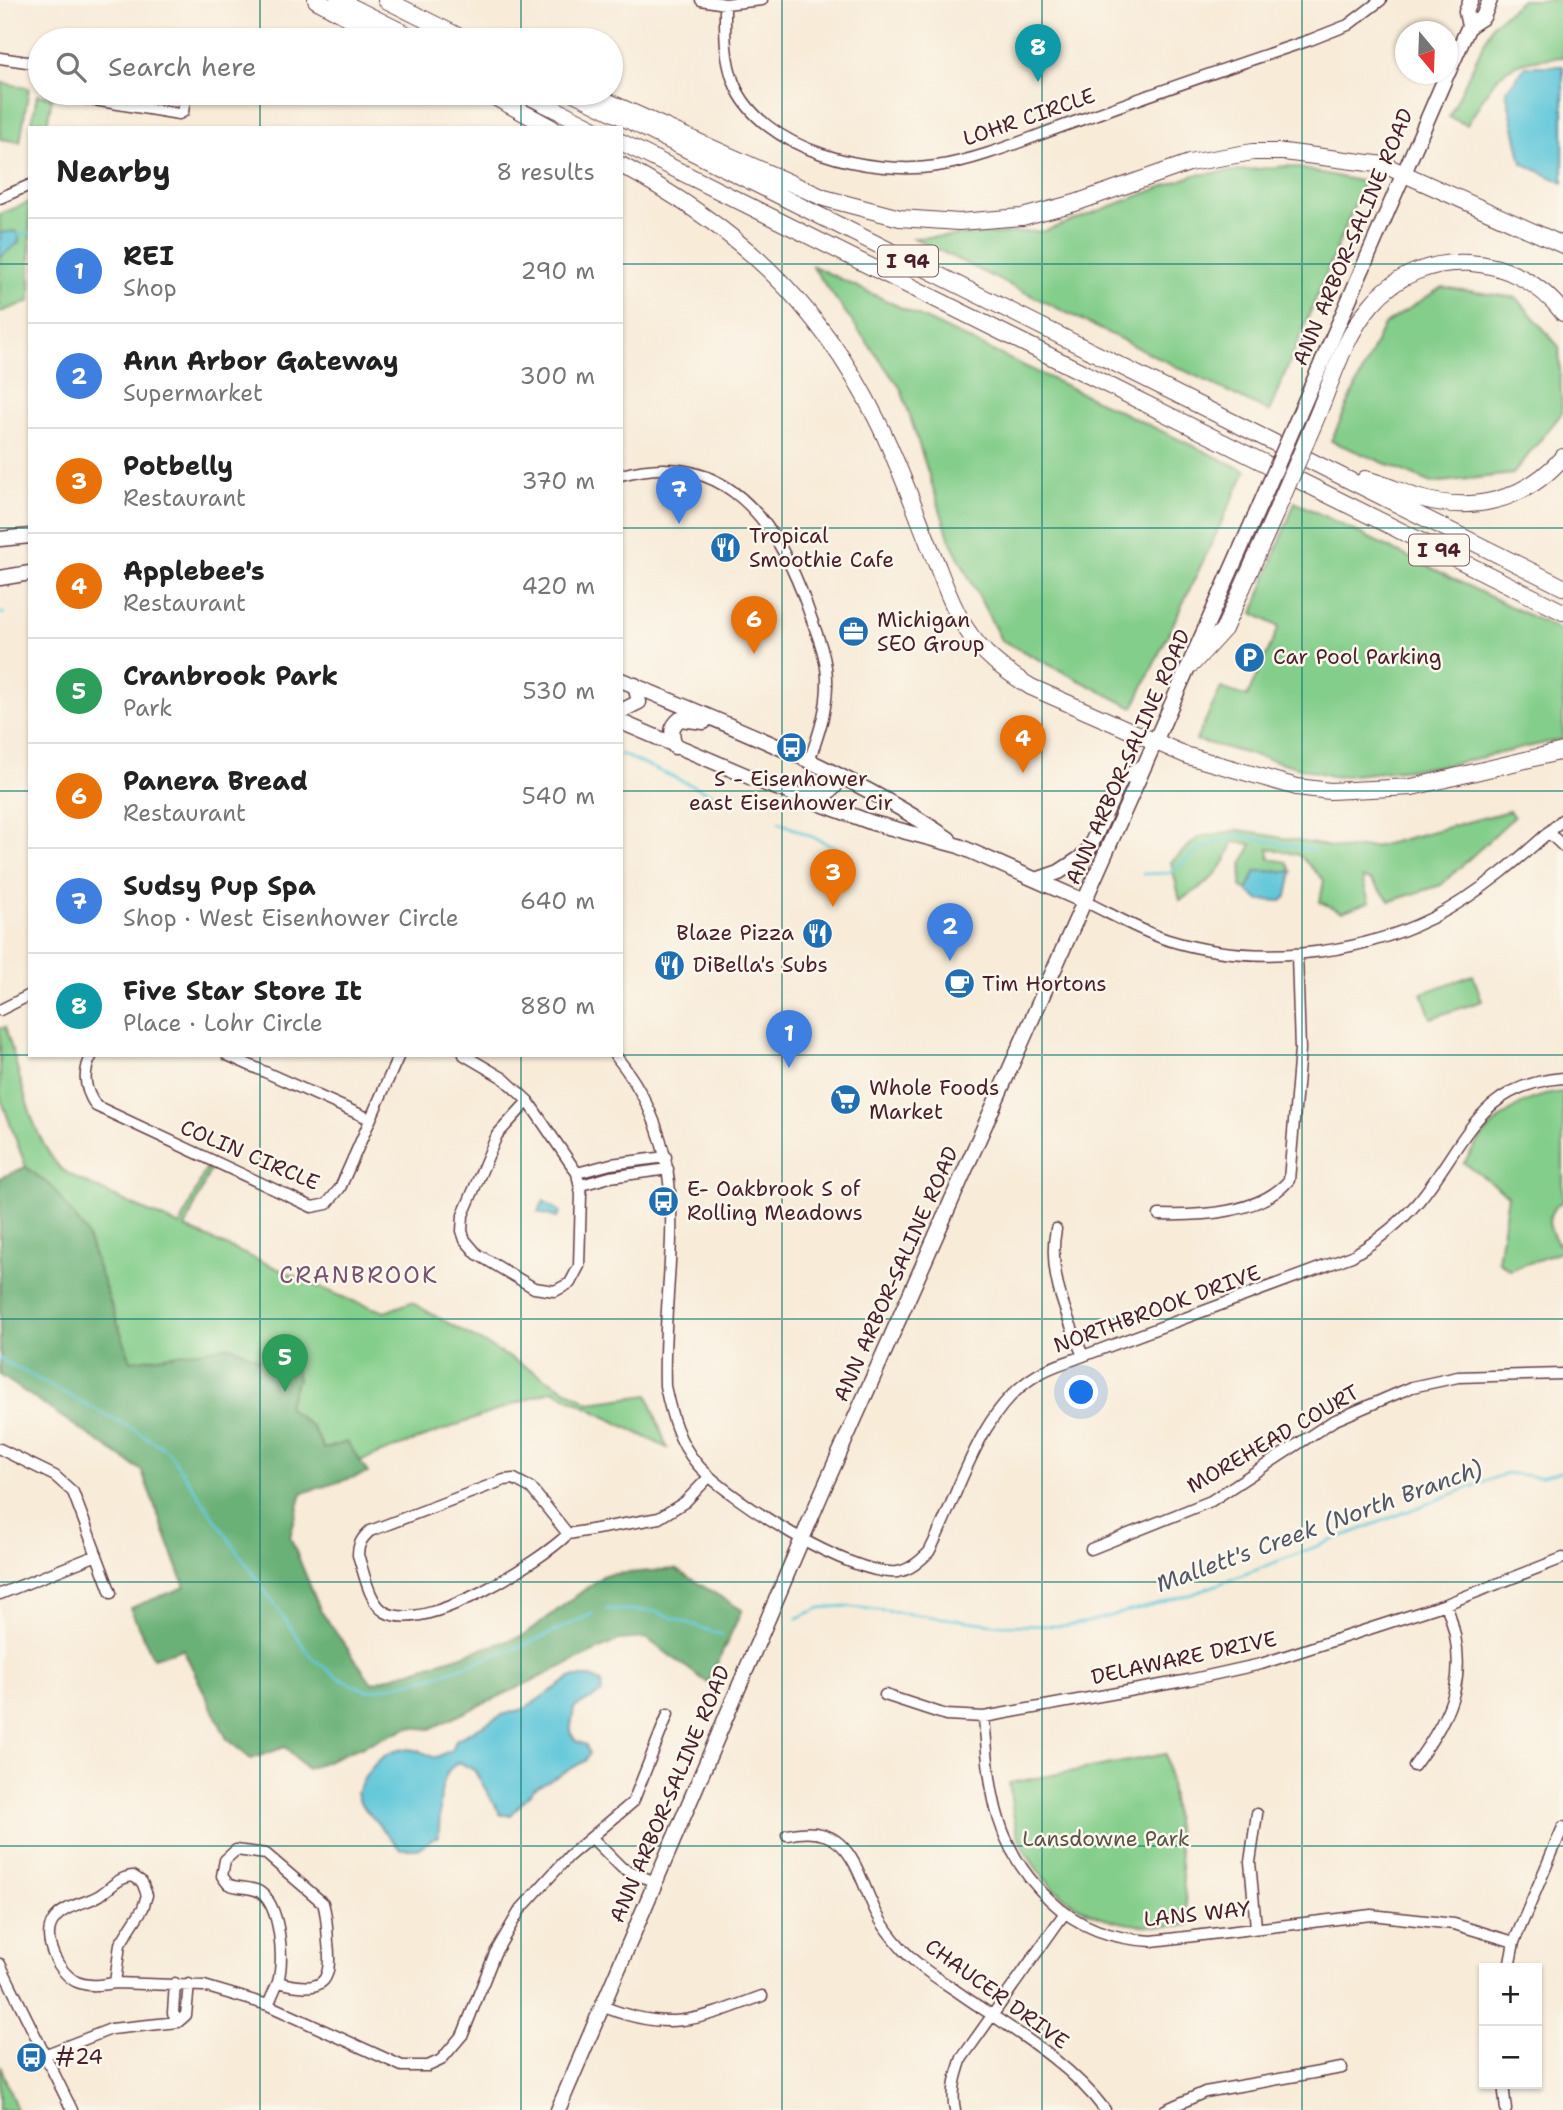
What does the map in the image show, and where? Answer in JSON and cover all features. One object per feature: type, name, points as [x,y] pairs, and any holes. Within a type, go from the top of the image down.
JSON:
[{"type":"highway","points":[[316,0],[368,28]]},
{"type":"highway","points":[[338,0],[394,28]]},
{"type":"highway","points":[[386,0],[442,28]]},
{"type":"highway","points":[[509,105],[548,126]]},
{"type":"highway","points":[[547,105],[589,126]]},
{"type":"highway","name":"I 94","points":[[598,105],[1563,587]]},
{"type":"highway","points":[[622,105],[824,198],[871,212],[927,221],[970,222],[1022,217],[1075,203],[1189,163],[1253,152],[1284,152],[1384,165],[1563,245]]},
{"type":"highway","name":"I 94","points":[[623,143],[1563,612]]},
{"type":"highway","points":[[623,166],[685,201],[741,242],[793,292],[819,324],[844,360],[878,420],[965,627],[994,662],[1031,687],[1155,744],[1297,787],[1353,793],[1412,787],[1563,751]]},
{"type":"highway","points":[[1192,664],[1224,629],[1276,512],[1307,418],[1371,304],[1406,276],[1453,261],[1482,263],[1510,271],[1532,282],[1563,313]]},
{"type":"highway","points":[[1326,468],[1416,497],[1462,506],[1489,503],[1514,495],[1549,472],[1563,457]]},
{"type":"main road","name":"ANN ARBOR-SALINE ROAD","points":[[1469,26],[1466,12],[1471,0]]},
{"type":"main road","name":"ANN ARBOR-SALINE ROAD","points":[[1458,50],[1469,26],[1483,17],[1490,0]]},
{"type":"main road","name":"ANN ARBOR-SALINE ROAD","points":[[558,2110],[802,1537],[1192,664],[1260,505],[1307,418],[1403,172],[1442,84]]},
{"type":"main road","points":[[0,539],[28,537]]},
{"type":"main road","points":[[0,578],[28,573]]},
{"type":"main road","points":[[623,710],[639,702],[628,682]]},
{"type":"main road","points":[[628,682],[809,761],[919,819],[959,846]]},
{"type":"main road","points":[[675,747],[671,733],[673,725],[680,719],[688,718],[771,751],[783,750]]},
{"type":"main road","points":[[623,723],[766,784],[873,823],[959,846],[1086,902]]},
{"type":"main road","points":[[707,758],[720,756],[818,796],[833,789],[839,777]]},
{"type":"main road","points":[[1036,880],[1059,872],[1089,849],[1121,779],[1145,765]]},
{"type":"street","points":[[701,0],[725,4],[762,0]]},
{"type":"street","name":"LOHR CIRCLE","points":[[725,4],[726,48],[733,82],[761,121],[796,143],[830,157],[879,168],[908,169],[974,157],[1310,40],[1348,25],[1381,0]]},
{"type":"street","points":[[0,58],[28,62]]},
{"type":"street","points":[[124,105],[179,114],[183,112],[184,105]]},
{"type":"street","points":[[0,198],[28,186]]},
{"type":"street","points":[[623,475],[663,468],[699,475],[743,499],[775,534],[803,593],[826,666],[826,706],[809,761]]},
{"type":"street","points":[[0,533],[0,539]]},
{"type":"street","points":[[1086,902],[1165,939],[1194,947],[1252,954],[1297,954],[1358,943],[1431,918],[1479,887],[1563,819]]},
{"type":"street","points":[[1548,832],[1563,846]]},
{"type":"street","points":[[1159,1215],[1223,1213],[1269,1195],[1289,1180],[1300,1049],[1297,954]]},
{"type":"street","points":[[0,1010],[28,996]]},
{"type":"street","name":"COLIN CIRCLE","points":[[91,1057],[85,1083],[96,1106],[312,1206],[327,1203],[340,1188],[398,1057]]},
{"type":"street","points":[[231,1057],[370,1119]]},
{"type":"street","points":[[467,1057],[503,1078],[528,1101],[577,1173],[581,1185],[579,1266],[576,1276],[562,1289],[542,1291],[534,1288],[477,1254],[465,1240],[463,1215],[497,1135],[528,1101]]},
{"type":"street","name":"NORTHBROOK DRIVE","points":[[616,1057],[644,1098],[666,1157],[673,1221],[665,1386],[678,1432],[686,1449],[709,1477],[748,1506],[802,1537],[877,1571],[899,1572],[916,1565],[929,1552],[996,1415],[1021,1386],[1040,1373],[1322,1268],[1376,1242],[1418,1202],[1475,1119],[1512,1093],[1537,1082],[1563,1078]]},
{"type":"street","points":[[577,1173],[611,1164],[666,1157]]},
{"type":"street","points":[[581,1185],[610,1177],[668,1169]]},
{"type":"street","points":[[1056,1229],[1053,1263],[1058,1290],[1083,1356]]},
{"type":"street","name":"MOREHEAD COURT","points":[[1091,1549],[1210,1501],[1333,1421],[1412,1387],[1458,1377],[1563,1374]]},
{"type":"street","points":[[0,1449],[65,1483],[78,1502],[111,1593]]},
{"type":"street","points":[[568,1534],[531,1488],[514,1479],[370,1531],[358,1546],[358,1555],[376,1604],[385,1612],[406,1615],[457,1603],[484,1592],[527,1567],[568,1534],[659,1518],[685,1502],[709,1477]]},
{"type":"street","points":[[0,1594],[97,1555]]},
{"type":"street","name":"DELAWARE DRIVE","points":[[885,1695],[946,1715],[985,1717],[1225,1673],[1446,1604],[1563,1558]]},
{"type":"street","points":[[1414,1766],[1445,1722],[1458,1688],[1458,1652],[1454,1625],[1446,1604]]},
{"type":"street","points":[[115,1983],[120,1944],[143,1908],[147,1895],[142,1882],[133,1876],[125,1877],[100,1895],[61,1913],[51,1926],[51,1943],[58,1964],[69,1977],[87,1985],[189,1984],[268,2006],[402,2066],[428,2066],[441,2060],[463,2034],[489,1967],[510,1925],[548,1877],[634,1802],[668,1714]]},
{"type":"street","name":"LANS WAY","points":[[985,1717],[988,1762],[999,1821],[1013,1858],[1028,1880],[1064,1914],[1080,1924],[1128,1940],[1181,1938],[1371,1915],[1454,1924],[1514,1942]]},
{"type":"street","points":[[1256,1814],[1250,1862],[1256,1927]]},
{"type":"street","points":[[1510,1963],[1514,1942],[1563,1826]]},
{"type":"street","name":"CHAUCER DRIVE","points":[[787,1835],[803,1832],[825,1835],[843,1845],[859,1868],[876,1912],[891,1936],[914,1962],[1069,2070],[1105,2110]]},
{"type":"street","points":[[592,1838],[622,1868],[655,1882]]},
{"type":"street","points":[[268,2006],[278,1982],[282,1962],[281,1949],[267,1899],[253,1889],[228,1884],[222,1876],[225,1860],[236,1850],[265,1854],[323,1903],[331,1968],[329,1975],[315,1986],[278,1982]]},
{"type":"street","points":[[955,2110],[953,2100],[956,2076],[962,2058],[1064,1914]]},
{"type":"street","points":[[0,1964],[72,2110]]},
{"type":"street","points":[[175,1983],[173,2013],[178,2022]]},
{"type":"street","points":[[44,2055],[111,2029],[178,2022],[186,2015],[189,1984]]},
{"type":"street","points":[[602,2006],[636,2018],[666,2023],[694,2018],[762,1996]]},
{"type":"street","points":[[1165,2110],[1205,2092],[1342,2068]]},
{"type":"street","points":[[1504,2089],[1506,2110]]},
{"type":"green space","points":[[1522,0],[1563,0],[1563,57],[1525,62],[1502,73],[1486,93],[1467,125],[1449,117],[1493,24]]},
{"type":"green space","points":[[2,83],[28,88],[20,142],[0,139]]},
{"type":"green space","points":[[35,105],[51,105],[47,125],[32,122]]},
{"type":"green space","points":[[1288,166],[1364,182],[1269,412],[914,238],[1045,231],[1194,175]]},
{"type":"green space","points":[[28,203],[28,302],[0,312],[0,214]]},
{"type":"green space","points":[[811,265],[1246,471],[1133,708],[1001,640],[950,540],[901,389]]},
{"type":"green space","points":[[1442,287],[1517,298],[1559,347],[1562,413],[1513,474],[1432,483],[1331,441],[1384,325]]},
{"type":"green space","points":[[1295,502],[1563,632],[1563,739],[1447,765],[1335,777],[1196,740],[1221,688],[1247,697],[1279,627],[1253,613]]},
{"type":"green space","points":[[1509,811],[1514,817],[1441,885],[1390,901],[1371,880],[1362,878],[1369,902],[1342,912],[1320,902],[1324,880],[1299,855],[1268,848],[1270,859],[1287,862],[1292,872],[1256,871],[1247,891],[1241,886],[1242,864],[1252,844],[1233,842],[1225,862],[1213,877],[1180,900],[1171,862],[1199,837],[1239,830],[1342,849],[1374,847]]},
{"type":"green space","points":[[1473,975],[1482,1001],[1431,1018],[1422,993]]},
{"type":"green space","points":[[5,1027],[39,1136],[59,1167],[66,1172],[180,1226],[206,1168],[210,1170],[185,1228],[347,1299],[385,1312],[411,1302],[590,1403],[648,1395],[667,1448],[553,1390],[253,1500],[185,1587],[133,1448],[0,1375],[0,1178],[26,1167],[0,1096],[0,1029]]},
{"type":"green space","points":[[1563,1092],[1563,1201],[1551,1213],[1549,1219],[1551,1232],[1563,1251],[1510,1270],[1498,1261],[1508,1195],[1464,1163],[1483,1136],[1505,1115],[1531,1099]]},
{"type":"green space","points":[[26,1167],[52,1187],[85,1231],[131,1361],[232,1346],[260,1360],[287,1350],[298,1378],[287,1407],[312,1427],[324,1449],[347,1442],[368,1473],[302,1493],[290,1537],[320,1610],[372,1683],[523,1636],[604,1575],[675,1569],[742,1610],[708,1683],[646,1638],[619,1640],[430,1729],[409,1727],[307,1769],[285,1747],[251,1759],[227,1739],[183,1649],[153,1658],[130,1608],[185,1587],[142,1471],[0,1375],[0,1178]]},
{"type":"green space","name":"Lansdowne Park","points":[[1166,1754],[1189,1925],[1137,1925],[1090,1912],[1070,1901],[1051,1885],[1035,1866],[1021,1842],[1014,1821],[1009,1783]]},
{"type":"green space","points":[[0,2065],[17,2110],[0,2110]]},
{"type":"water","points":[[1526,66],[1563,66],[1563,183],[1522,163],[1506,91]]},
{"type":"water","points":[[14,231],[19,235],[19,242],[0,257],[0,233]]},
{"type":"water","points":[[1256,871],[1292,872],[1287,896],[1282,901],[1259,900],[1247,891]]},
{"type":"water","points":[[544,1201],[560,1212],[557,1218],[538,1212]]},
{"type":"water","points":[[572,1677],[591,1677],[601,1682],[602,1693],[574,1708],[570,1732],[576,1741],[586,1745],[589,1754],[585,1761],[534,1789],[511,1815],[501,1815],[474,1770],[459,1762],[445,1776],[442,1786],[438,1836],[417,1849],[400,1849],[360,1803],[357,1792],[363,1780],[379,1760],[388,1754],[409,1749],[435,1758],[453,1749],[456,1740],[502,1715],[524,1709]]},
{"type":"waterway","points":[[16,236],[28,233]]},
{"type":"waterway","points":[[0,614],[4,613]]},
{"type":"waterway","points":[[623,755],[721,798]]},
{"type":"waterway","points":[[779,822],[837,848]]},
{"type":"waterway","points":[[1143,874],[1170,873],[1200,849],[1238,835],[1312,850]]},
{"type":"waterway","name":"Mallett's Creek (North Branch)","points":[[0,1359],[135,1430],[167,1450],[312,1658],[342,1680],[368,1691],[429,1678],[522,1646],[592,1614]]},
{"type":"waterway","name":"Mallett's Creek (North Branch)","points":[[797,1618],[820,1608],[845,1606],[1000,1625],[1062,1626],[1088,1622],[1193,1594],[1507,1473],[1539,1477],[1563,1471]]},
{"type":"waterway","name":"Mallett's Creek (North Branch)","points":[[607,1609],[654,1611],[722,1635]]},
{"type":"place","name":"Five Star Store It","points":[[1038,82]]},
{"type":"place","name":"Sudsy Pup Spa","points":[[679,524]]},
{"type":"place","name":"Tropical Smoothie Cafe","points":[[726,548]]},
{"type":"place","name":"Michigan SEO Group","points":[[854,632]]},
{"type":"place","name":"Panera Bread","points":[[754,654]]},
{"type":"place","name":"Car Pool Parking","points":[[1250,657]]},
{"type":"place","name":"S - Eisenhower east Eisenhower Cir","points":[[791,747]]},
{"type":"place","name":"Applebee's","points":[[1023,773]]},
{"type":"place","name":"Potbelly","points":[[833,907]]},
{"type":"place","name":"Blaze Pizza","points":[[817,933]]},
{"type":"place","name":"Ann Arbor Gateway","points":[[950,961]]},
{"type":"place","name":"DiBella's Subs","points":[[670,965]]},
{"type":"place","name":"Tim Hortons","points":[[959,984]]},
{"type":"place","name":"REI","points":[[789,1068]]},
{"type":"place","name":"Whole Foods Market","points":[[846,1100]]},
{"type":"place","name":"E- Oakbrook S of Rolling Meadows","points":[[664,1201]]},
{"type":"place","name":"Cranbrook Park","points":[[285,1392]]},
{"type":"place","name":"#24","points":[[32,2057]]},
{"type":"district","name":"CRANBROOK","points":[[359,1275]]}]
